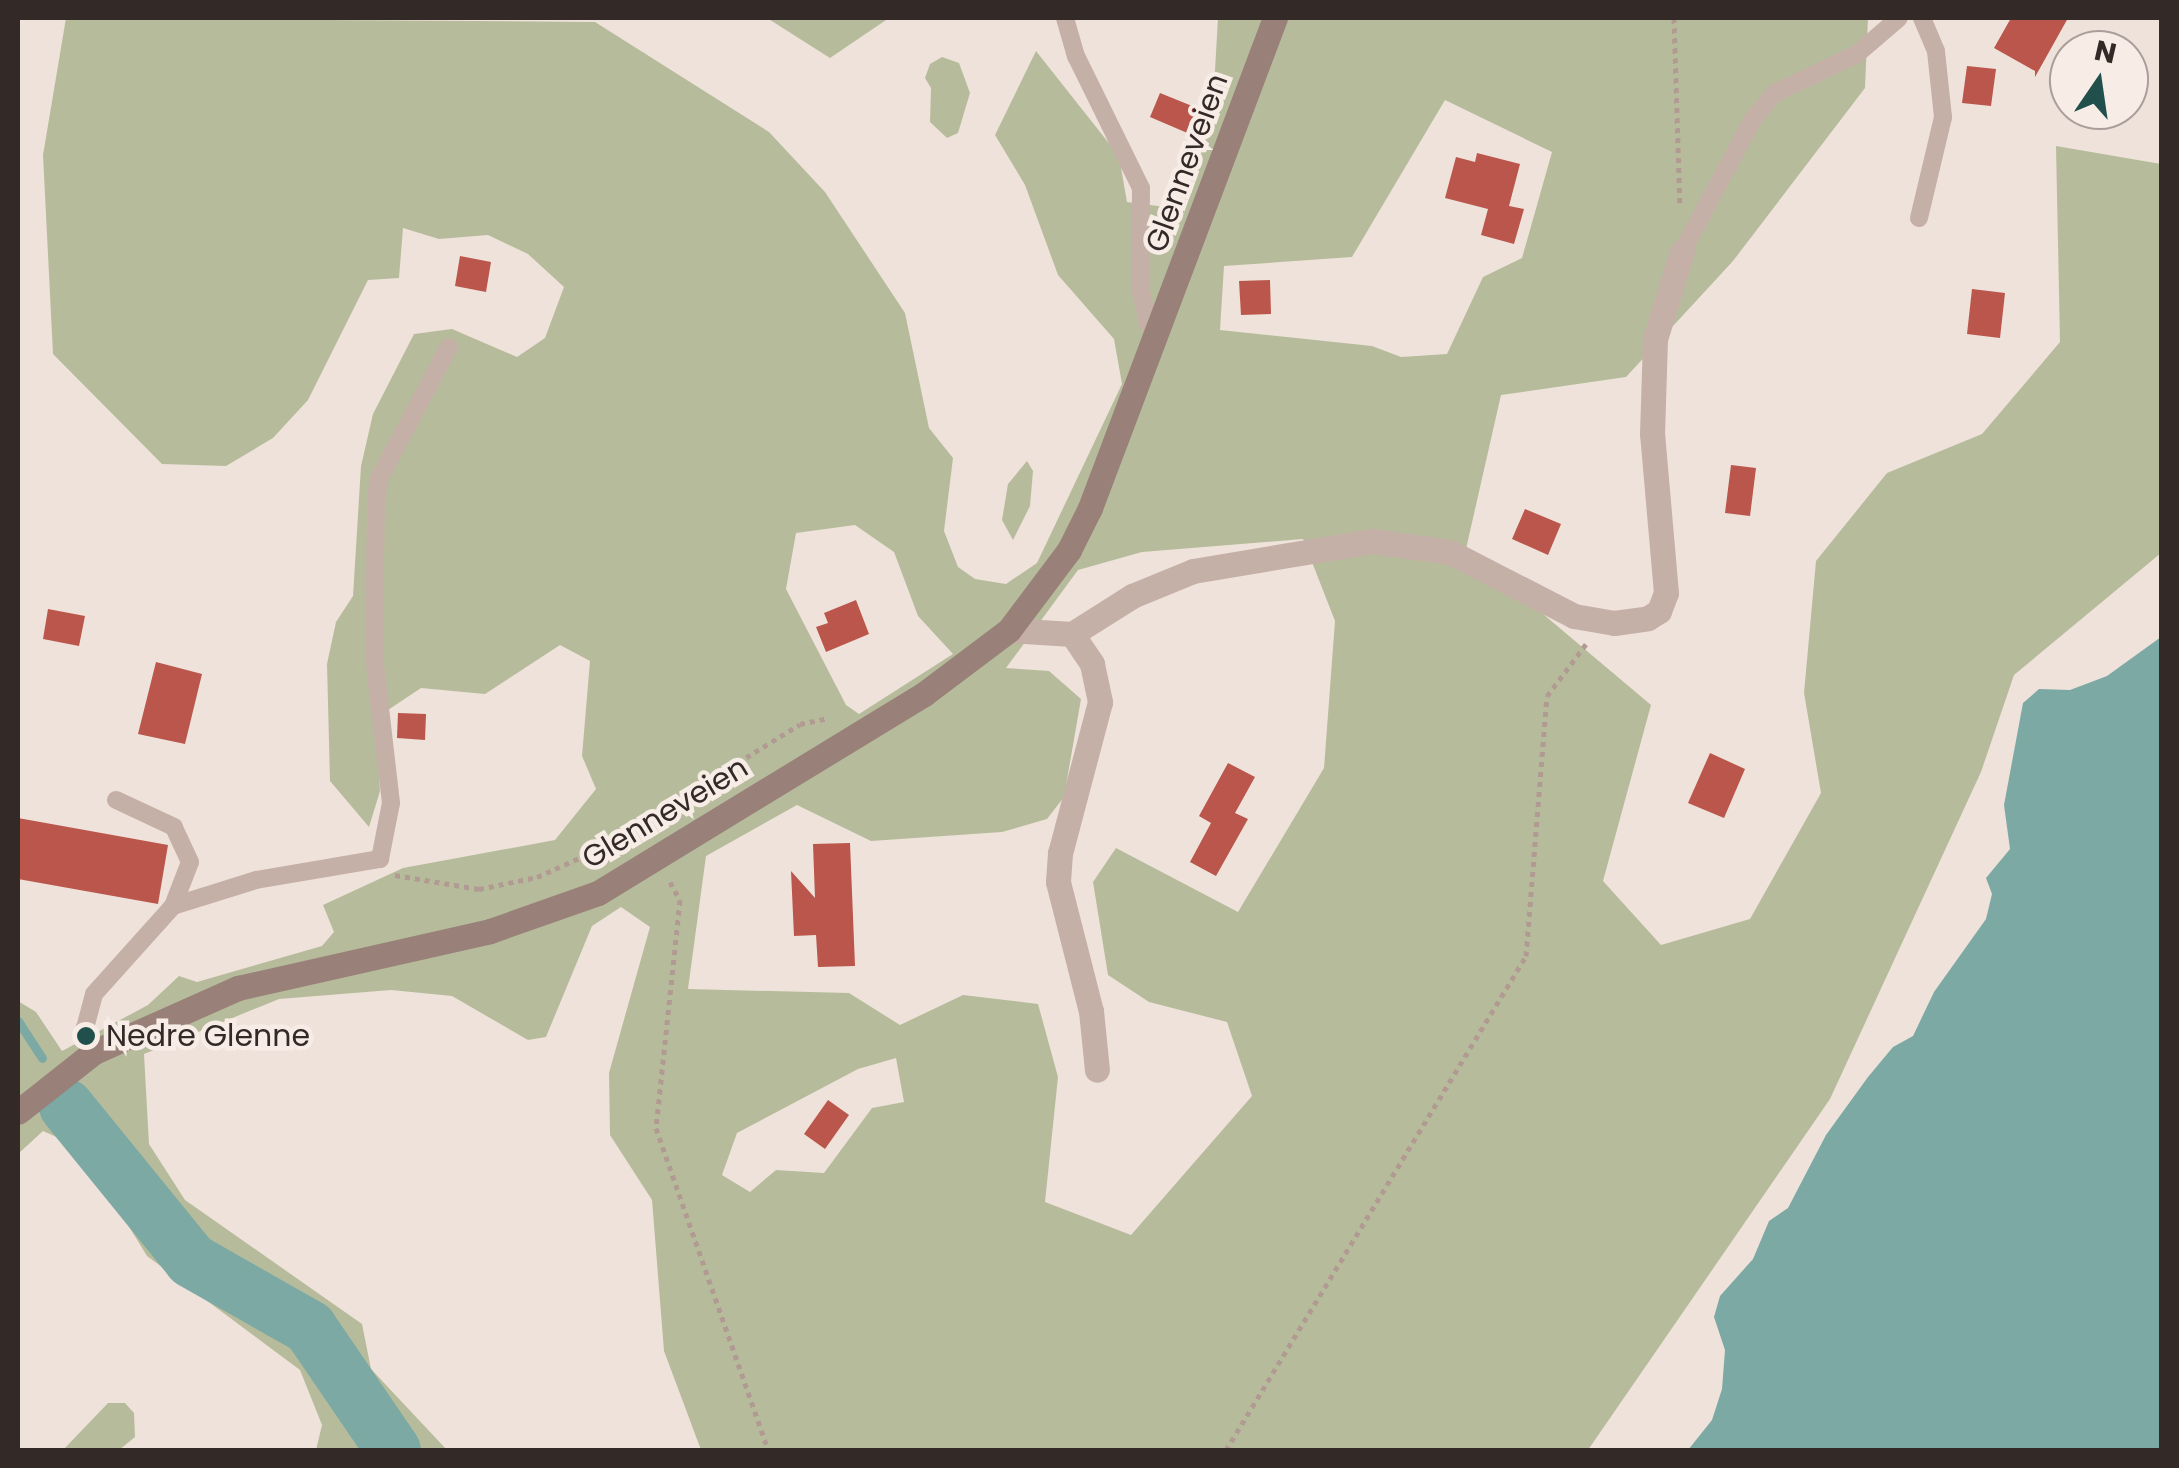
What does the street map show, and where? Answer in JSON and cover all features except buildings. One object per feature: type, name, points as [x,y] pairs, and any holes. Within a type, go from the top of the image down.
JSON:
[{"type":"main road","name":"Glenneveien","points":[[18,1112],[94,1052],[238,988],[565,909],[964,668],[1009,630],[1076,536],[1160,330],[1275,18]]},
{"type":"street","points":[[1009,630],[1072,634],[1132,596],[1193,571],[1372,541],[1450,552],[1561,611],[1603,622],[1648,618],[1665,602],[1652,388],[1662,304],[1682,252]]},
{"type":"street","points":[[1072,634],[1092,664],[1100,702],[1060,853],[1058,882],[1091,1011],[1097,1070]]},
{"type":"lane","name":"Glenneveien","points":[[1065,18],[1076,56],[1141,188],[1140,286],[1148,324],[1160,330]]},
{"type":"lane","points":[[1682,252],[1753,120],[1775,93],[1857,54],[1899,18]]},
{"type":"lane","points":[[1919,218],[1943,117],[1936,52],[1922,18]]},
{"type":"lane","points":[[173,906],[239,884],[380,859],[392,802],[374,656],[376,500],[379,479],[449,347]]},
{"type":"lane","points":[[94,1052],[85,1028],[94,994],[173,906],[190,862],[183,838],[163,819],[116,800]]},
{"type":"path","points":[[1674,18],[1682,252]]},
{"type":"path","points":[[1226,1450],[1526,956],[1547,696],[1603,622]]},
{"type":"path","points":[[380,859],[395,875],[413,880],[479,889],[512,885],[593,852],[800,724],[848,716],[874,724]]},
{"type":"path","points":[[655,856],[680,900],[656,1128],[768,1450]]},
{"type":"green space","points":[[66,18],[595,22],[769,132],[825,192],[905,313],[929,428],[953,458],[944,531],[958,567],[975,579],[1006,584],[1037,563],[1122,384],[1114,339],[1058,275],[1025,185],[995,135],[1036,51],[1119,156],[1127,202],[1181,209],[1212,122],[1218,18],[1868,18],[1865,88],[1733,261],[1626,377],[1501,395],[1466,549],[1651,705],[1603,881],[1661,945],[1750,919],[1821,793],[1804,693],[1816,561],[1887,473],[1982,434],[2060,342],[2056,146],[2161,164],[2161,553],[2014,675],[1981,772],[1830,1099],[1588,1450],[701,1450],[664,1351],[652,1200],[610,1135],[609,1073],[650,927],[621,907],[592,926],[546,1037],[528,1040],[452,996],[391,990],[279,999],[144,1054],[149,1144],[185,1200],[362,1324],[371,1369],[447,1450],[316,1450],[322,1425],[300,1370],[147,1256],[81,1148],[43,1131],[18,1154],[18,1001],[36,1012],[62,1051],[148,1005],[179,976],[197,982],[322,946],[334,932],[323,905],[403,868],[555,840],[596,789],[582,756],[590,661],[560,645],[485,694],[421,688],[376,718],[380,791],[369,827],[330,781],[327,664],[336,622],[353,596],[361,466],[373,414],[414,334],[452,329],[517,357],[545,338],[564,287],[528,254],[488,235],[439,239],[403,228],[399,278],[368,280],[308,400],[273,438],[226,466],[162,464],[53,354],[43,155]],"holes":[[[1445,100],[1552,152],[1522,258],[1483,277],[1447,354],[1401,357],[1372,346],[1220,330],[1224,266],[1352,257]],[[855,525],[894,552],[918,616],[953,654],[859,714],[846,705],[786,589],[796,533]],[[1303,539],[1335,621],[1324,768],[1238,912],[1116,848],[1093,882],[1108,975],[1149,1002],[1227,1022],[1252,1096],[1131,1235],[1045,1202],[1058,1077],[1038,1004],[963,995],[900,1025],[849,993],[688,989],[706,856],[797,805],[871,841],[1002,832],[1047,819],[1064,797],[1081,699],[1049,671],[1006,668],[1078,570],[1142,552]],[[896,1058],[904,1102],[872,1108],[824,1173],[776,1170],[750,1192],[722,1175],[737,1133],[858,1069]]]},
{"type":"green space","points":[[767,18],[889,18],[830,58]]},
{"type":"green space","points":[[942,57],[959,63],[970,93],[958,133],[947,138],[930,122],[931,88],[925,78],[930,64]]},
{"type":"green space","points":[[1027,461],[1033,471],[1030,506],[1013,540],[1002,520],[1008,484]]},
{"type":"green space","points":[[108,1403],[125,1403],[134,1413],[135,1437],[119,1450],[63,1450]]},
{"type":"water","points":[[2161,637],[2161,1450],[1688,1450],[1712,1420],[1722,1389],[1725,1350],[1714,1317],[1720,1296],[1753,1259],[1769,1221],[1788,1208],[1826,1135],[1868,1077],[1893,1047],[1913,1036],[1934,992],[1986,919],[1992,894],[1986,878],[2010,849],[2004,805],[2023,703],[2039,689],[2070,690],[2107,676]]},
{"type":"waterway","points":[[18,1021],[42,1058]]},
{"type":"waterway","points":[[66,1106],[191,1260],[309,1327],[393,1450]]},
{"type":"place","name":"Nedre Glenne","points":[[86,1036]]}]
